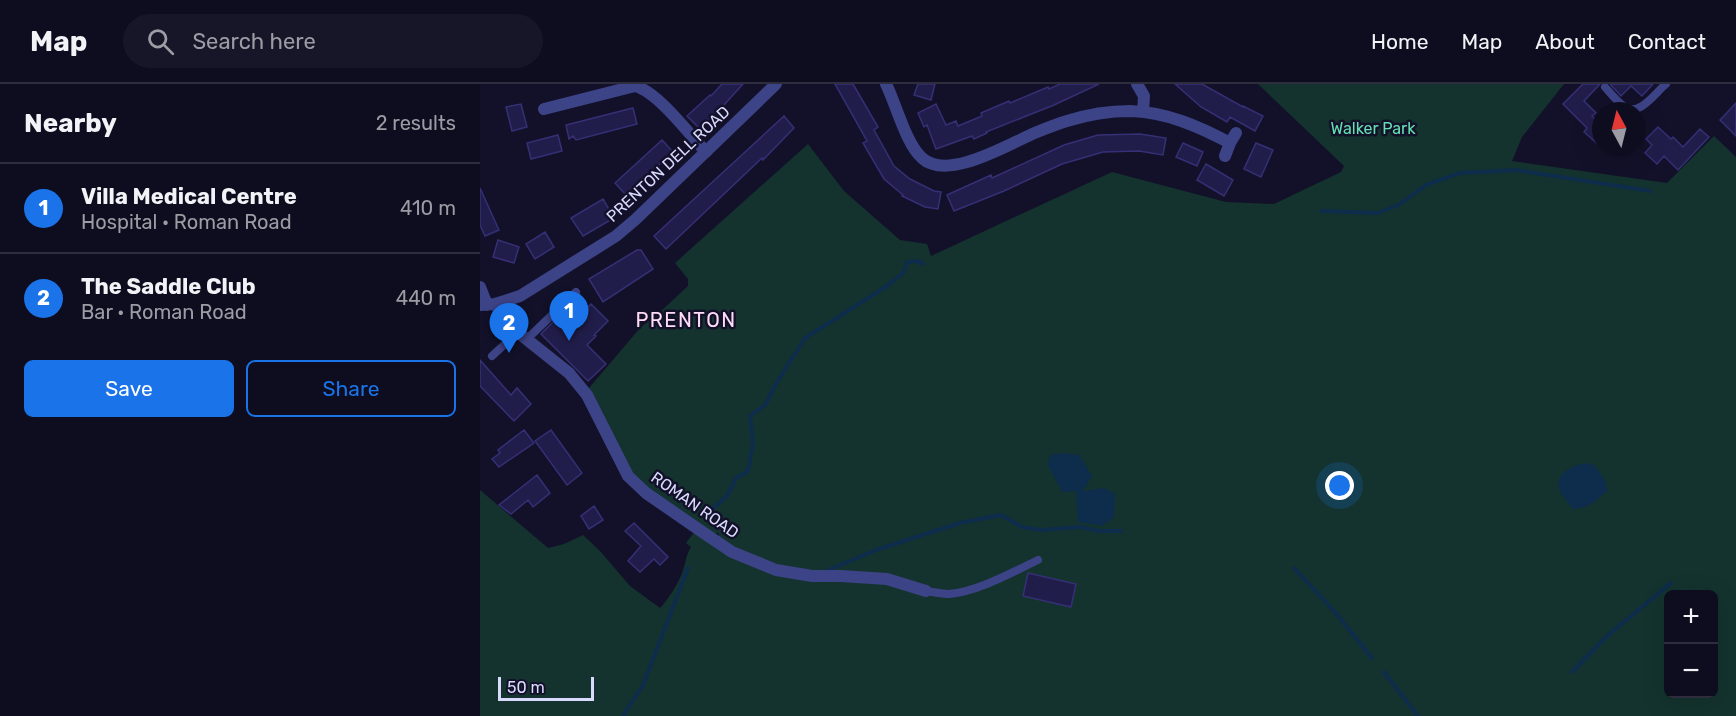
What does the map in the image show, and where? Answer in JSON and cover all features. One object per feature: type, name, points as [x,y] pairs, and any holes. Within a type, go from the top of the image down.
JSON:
[{"type":"street","name":"PRENTON DELL ROAD","points":[[487,305],[520,296],[615,236],[636,219],[776,84]]},
{"type":"street","points":[[886,84],[913,147],[923,159],[939,165],[953,165],[977,160],[1039,131],[1070,120],[1102,113],[1130,111],[1159,114],[1233,138],[1225,156]]},
{"type":"street","points":[[1137,84],[1144,96],[1143,112]]},
{"type":"street","points":[[543,109],[635,86],[643,88],[706,152]]},
{"type":"street","name":"ROMAN ROAD","points":[[480,287],[487,305],[502,314],[569,374],[587,395],[628,476],[646,493],[732,552],[776,570],[812,576],[887,579],[926,591]]},
{"type":"lane","points":[[1605,87],[1627,108],[1634,109],[1640,107],[1666,84]]},
{"type":"lane","points":[[492,356],[523,335],[576,292]]},
{"type":"lane","points":[[926,591],[947,594],[967,591],[1038,560]]},
{"type":"green space","name":"Walker Park","points":[[1258,84],[1564,84],[1522,137],[1512,161],[1667,183],[1714,136],[1736,157],[1736,716],[480,716],[480,490],[548,548],[564,544],[583,535],[630,586],[660,608],[679,579],[691,547],[686,543],[695,531],[716,544],[719,533],[714,534],[643,486],[632,476],[589,388],[640,328],[688,286],[688,279],[675,263],[808,144],[844,191],[900,240],[927,244],[931,256],[1112,172],[1226,202],[1274,204],[1341,172],[1344,166]]},
{"type":"water","points":[[1063,453],[1079,455],[1092,476],[1083,491],[1104,488],[1115,494],[1114,517],[1102,526],[1078,522],[1076,491],[1062,492],[1048,465],[1050,455]]},
{"type":"water","points":[[1584,463],[1594,465],[1605,480],[1607,491],[1588,506],[1573,509],[1561,493],[1558,483],[1562,474]]},
{"type":"building","points":[[722,84],[743,84],[699,128],[687,116]]},
{"type":"building","points":[[835,84],[853,84],[878,127],[874,130],[894,166],[910,179],[941,192],[938,209],[925,207],[902,196],[884,179],[863,143],[867,141]]},
{"type":"building","points":[[918,84],[935,84],[931,100],[914,95]]},
{"type":"building","points":[[1060,84],[1099,84],[974,139],[972,136],[936,149],[927,125],[924,127],[918,113],[936,104],[946,125],[956,121],[958,126],[1009,101],[1010,103]]},
{"type":"building","points":[[1175,84],[1202,84],[1263,116],[1255,131],[1230,117],[1227,122],[1201,107]]},
{"type":"building","points":[[1583,84],[1600,84],[1584,101],[1592,109],[1592,139],[1584,132],[1587,128],[1563,104]]},
{"type":"building","points":[[1610,84],[1653,84],[1642,96],[1631,86],[1621,96]]},
{"type":"building","points":[[1736,103],[1736,136],[1720,120]]},
{"type":"building","points":[[521,104],[527,127],[512,131],[506,107]]},
{"type":"building","points":[[633,108],[637,124],[576,140],[573,136],[569,139],[566,125]]},
{"type":"building","points":[[784,116],[794,128],[763,160],[762,158],[666,249],[654,236]]},
{"type":"building","points":[[1658,127],[1683,147],[1700,129],[1709,137],[1678,170],[1664,156],[1657,164],[1646,154],[1652,145],[1646,139]]},
{"type":"building","points":[[1140,134],[1166,138],[1163,155],[1139,151],[1103,152],[1062,164],[954,211],[947,195],[991,175],[992,178],[1064,145],[1098,135]]},
{"type":"building","points":[[558,135],[562,151],[531,159],[527,143]]},
{"type":"building","points":[[662,140],[673,152],[626,195],[615,183]]},
{"type":"building","points":[[1183,143],[1203,152],[1197,166],[1176,157]]},
{"type":"building","points":[[1256,143],[1273,150],[1261,177],[1244,169]]},
{"type":"building","points":[[1206,164],[1233,180],[1224,196],[1197,180]]},
{"type":"building","points":[[480,188],[499,230],[485,236],[480,225]]},
{"type":"building","points":[[603,199],[614,218],[583,236],[571,218]]},
{"type":"building","points":[[545,232],[554,247],[535,259],[526,244]]},
{"type":"building","points":[[498,240],[519,247],[514,263],[493,257]]},
{"type":"building","points":[[637,250],[641,250],[653,269],[603,302],[589,279]]},
{"type":"building","points":[[591,304],[608,321],[587,345],[606,364],[588,381],[541,334],[558,317],[566,325]]},
{"type":"building","points":[[480,360],[511,395],[517,388],[531,404],[514,421],[480,386]]},
{"type":"building","points":[[524,430],[534,443],[499,467],[492,459],[500,453],[498,450]]},
{"type":"building","points":[[551,430],[582,473],[567,485],[535,441]]},
{"type":"building","points":[[537,475],[550,493],[533,507],[528,500],[511,514],[499,505]]},
{"type":"building","points":[[594,506],[603,520],[589,529],[581,516]]},
{"type":"building","points":[[634,523],[668,557],[660,565],[654,559],[640,572],[628,561],[641,546],[625,531]]},
{"type":"building","points":[[1028,573],[1076,584],[1071,607],[1023,596]]},
{"type":"waterway","points":[[1321,211],[1378,213],[1400,204],[1426,185],[1460,173],[1516,170],[1650,191]]},
{"type":"waterway","points":[[709,512],[727,496],[736,478],[748,471],[753,444],[750,416],[765,405],[805,338],[887,286],[904,272],[907,262],[918,261],[923,264]]},
{"type":"waterway","points":[[826,571],[876,550],[960,523],[1001,515],[1022,527],[1041,530],[1080,527],[1099,531],[1121,531]]},
{"type":"waterway","points":[[623,716],[643,685],[688,568]]},
{"type":"waterway","points":[[1294,568],[1335,612],[1372,658]]},
{"type":"waterway","points":[[1572,672],[1607,636],[1671,583]]},
{"type":"waterway","points":[[1384,672],[1418,716]]},
{"type":"place","name":"Villa Medical Centre","points":[[569,341]]},
{"type":"place","name":"The Saddle Club","points":[[509,353]]},
{"type":"district","name":"PRENTON","points":[[686,320]]}]
